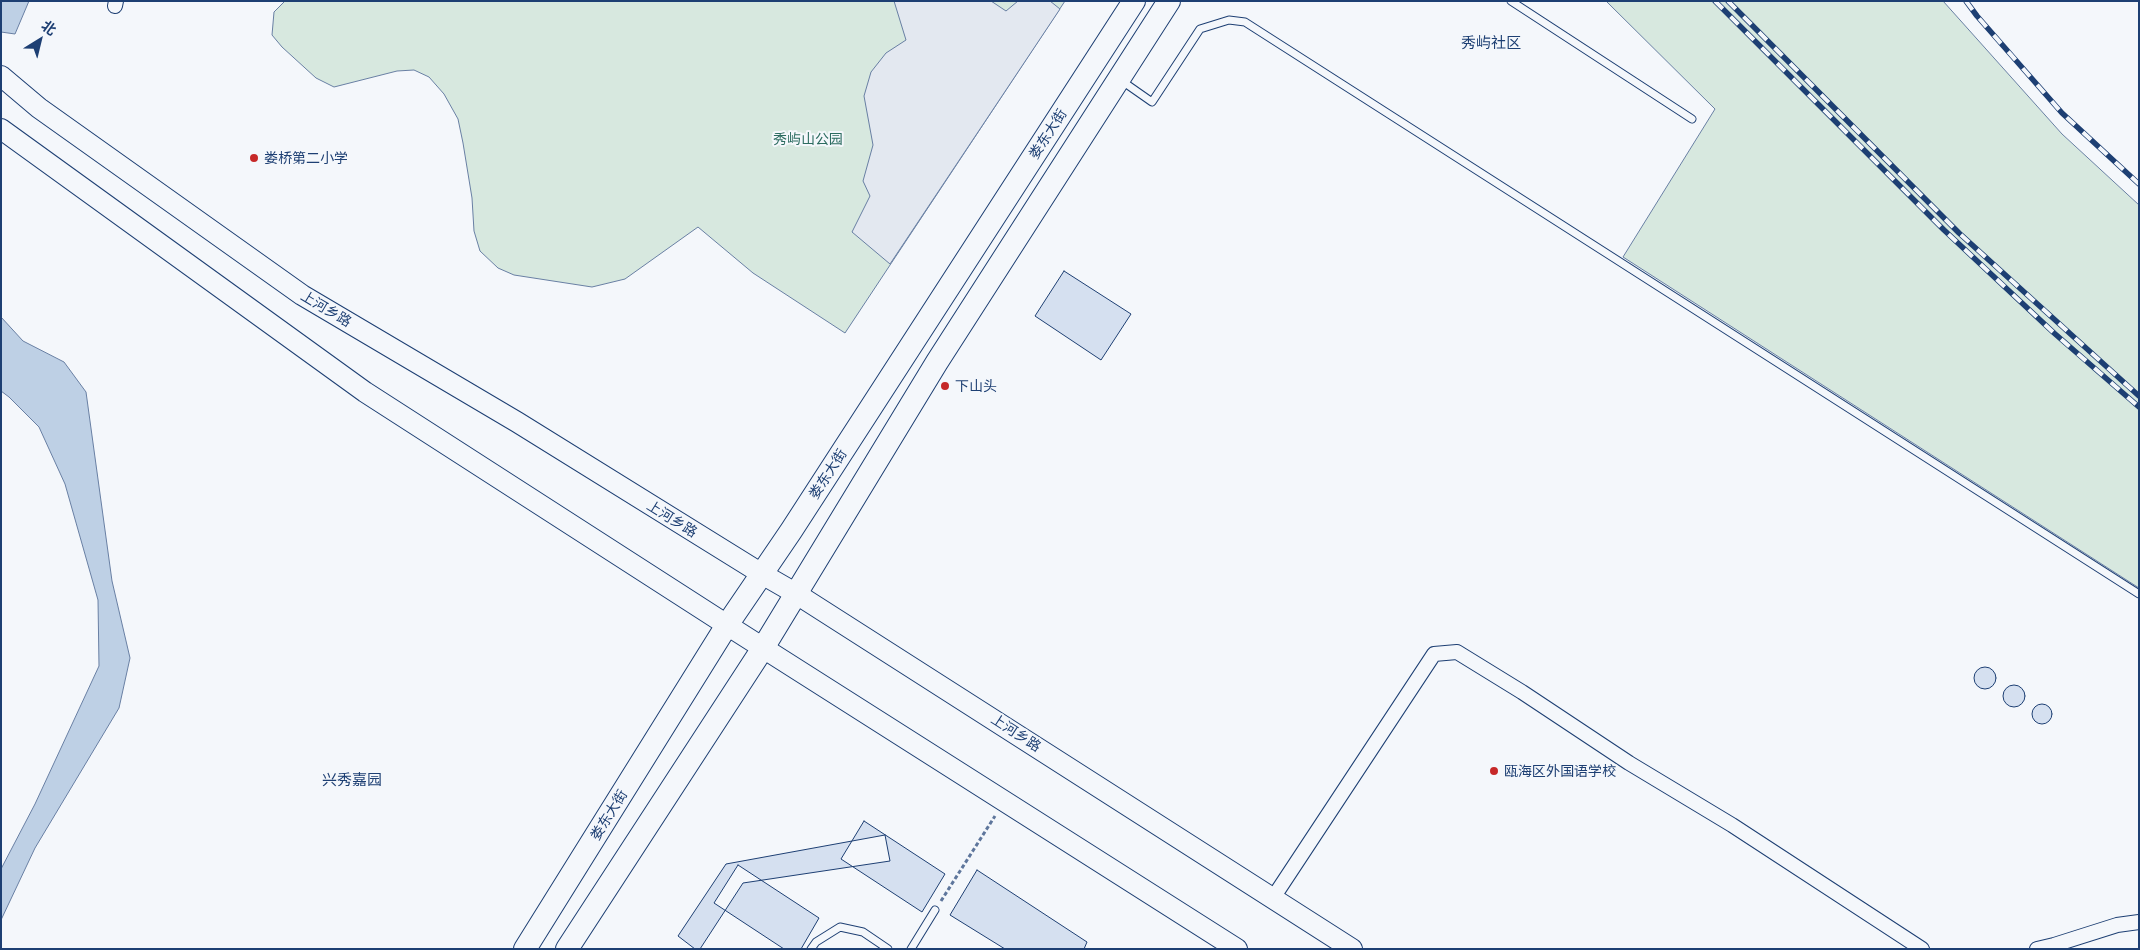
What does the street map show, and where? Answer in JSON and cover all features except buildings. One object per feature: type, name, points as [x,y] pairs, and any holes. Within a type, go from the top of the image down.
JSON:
[{"type":"main road","name":"娄东大街","points":[[525,949],[727,625],[1134,1]]},
{"type":"main road","points":[[567,949],[763,648],[795,592],[942,354],[1169,1]]},
{"type":"main road","name":"上河乡路","points":[[1,76],[40,108],[302,295],[517,422],[762,574],[795,592],[1352,949]]},
{"type":"main road","points":[[1,129],[364,392],[1237,949]]},
{"type":"street","points":[[1273,898],[1434,654],[1457,652],[1522,692],[1629,763],[1732,825],[1922,949]]},
{"type":"street","points":[[2038,949],[2054,946],[2117,925],[2139,922]]},
{"type":"lane","points":[[1511,1],[1692,119]]},
{"type":"lane","points":[[1119,79],[1152,102],[1200,30],[1229,20],[1245,22],[2139,594]]},
{"type":"lane","points":[[914,948],[935,910]]},
{"type":"lane","points":[[811,949],[816,942],[840,927],[863,932],[888,949]]},
{"type":"path","points":[[935,910],[1005,801]]},
{"type":"green space","name":"秀屿山公园","points":[[285,1],[1065,1],[845,333],[753,273],[698,227],[625,279],[592,287],[514,275],[498,268],[480,251],[474,231],[472,198],[458,119],[444,94],[429,77],[414,70],[397,71],[334,87],[316,78],[282,47],[272,35],[274,12]]},
{"type":"green space","points":[[1606,1],[1943,1],[2062,134],[2139,205],[2139,588],[1623,257],[1715,109]]},
{"type":"shaded area","points":[[894,1],[991,1],[1006,11],[1018,1],[1050,1],[1060,9],[890,264],[852,232],[870,196],[863,181],[873,145],[864,96],[871,72],[886,53],[906,40]]},
{"type":"water","points":[[1,1],[29,1],[15,34],[1,32]]},
{"type":"water","points":[[1,317],[23,341],[64,362],[86,392],[112,581],[130,658],[119,708],[35,848],[1,920],[1,869],[35,804],[99,666],[98,600],[65,484],[39,427],[1,391]]},
{"type":"railway","points":[[1715,1],[1944,230],[2054,333],[2139,407]]},
{"type":"railway","points":[[1728,1],[1959,233],[2139,396]]},
{"type":"railway","points":[[1966,1],[2062,113],[2139,184]]},
{"type":"place","name":"娄桥第二小学","points":[[254,158]]},
{"type":"place","name":"下山头","points":[[945,386]]},
{"type":"place","name":"瓯海区外国语学校","points":[[1494,771]]},
{"type":"district","name":"秀屿社区","points":[[1491,43]]},
{"type":"district","name":"兴秀嘉园","points":[[352,780]]}]
